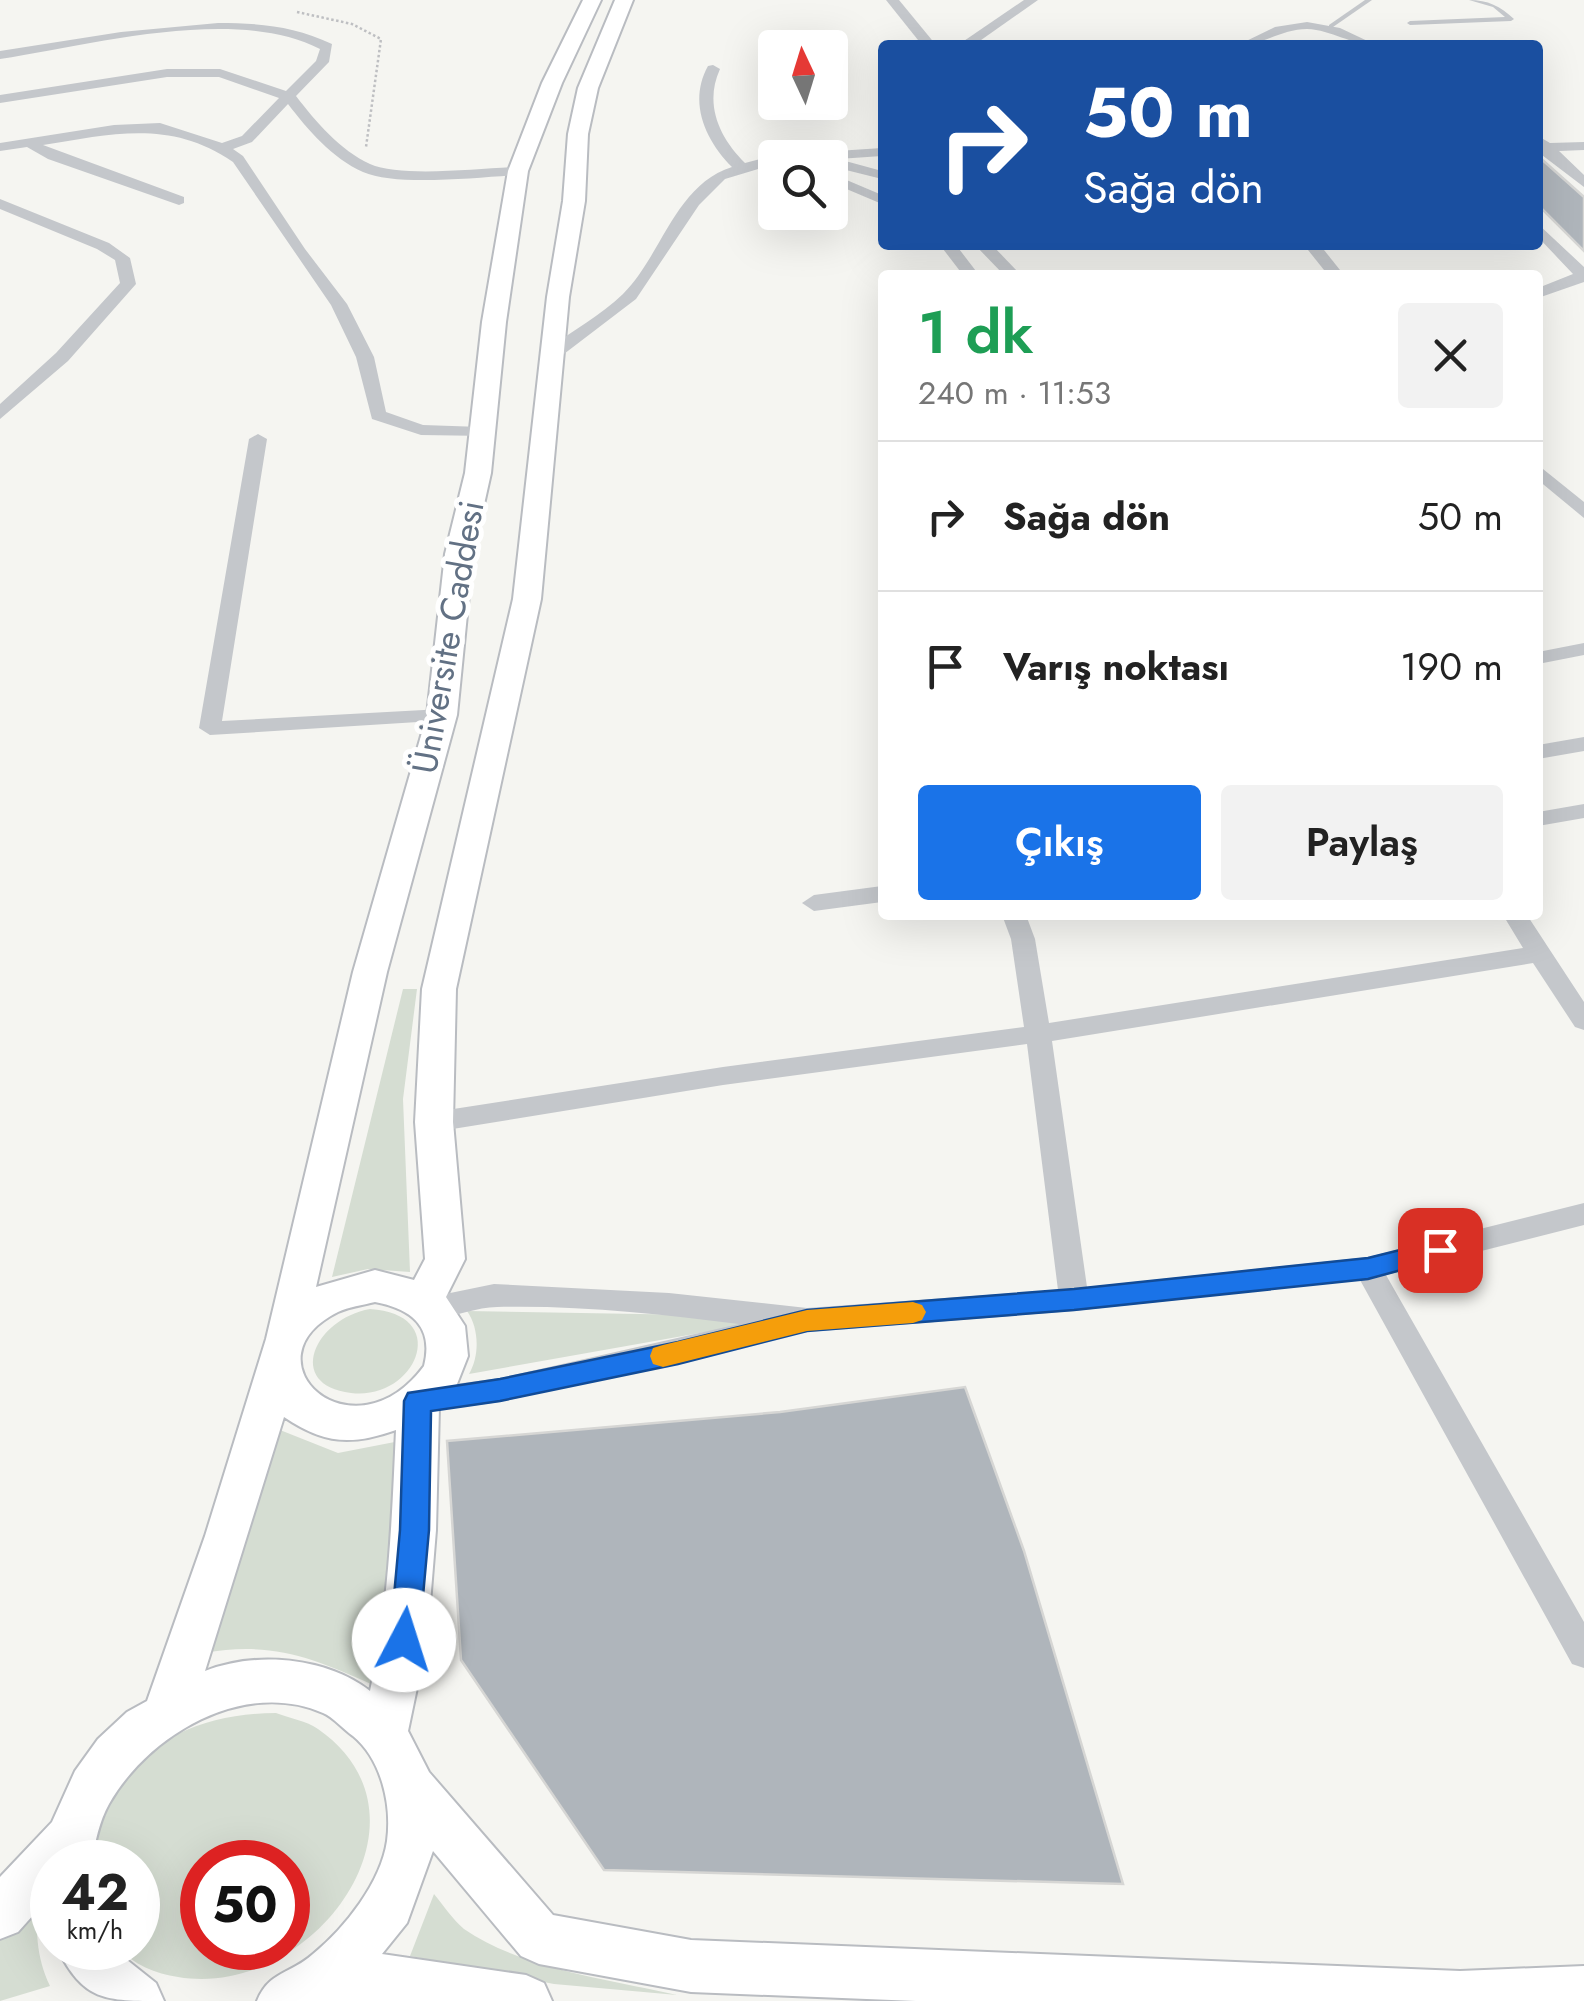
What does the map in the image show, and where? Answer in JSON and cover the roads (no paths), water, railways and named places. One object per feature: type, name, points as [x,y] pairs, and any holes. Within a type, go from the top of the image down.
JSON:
[{"type":"main road","name":"Üniversite Caddesi","points":[[168,1709],[219,1570],[254,1457],[356,1026],[442,715],[459,554],[478,473],[518,172],[552,83],[592,0]]},
{"type":"main road","name":"Üniversite Caddesi","points":[[427,1304],[444,1259],[434,1122],[440,990],[527,600],[558,298],[574,202],[578,134],[588,88],[624,0]]},
{"type":"main road","points":[[376,1286],[401,1290],[427,1304],[440,1316],[448,1336],[447,1359],[437,1382],[418,1401],[393,1416],[364,1423],[322,1419],[290,1400],[280,1380],[282,1347],[301,1316],[323,1300],[348,1290],[376,1286]]},
{"type":"main road","points":[[385,1729],[404,1640],[414,1530],[418,1401]]},
{"type":"main road","points":[[72,1840],[90,1788],[125,1744],[168,1709],[215,1688],[264,1680],[310,1684],[352,1701],[385,1729],[402,1757],[413,1789],[414,1837],[400,1887],[372,1933],[332,1973],[283,2001]]},
{"type":"main road","points":[[413,1789],[539,1938],[691,1966],[1460,1996],[1584,1992]]},
{"type":"main road","points":[[0,1914],[30,1886]]},
{"type":"main road","points":[[97,1970],[138,2001]]},
{"type":"main road","points":[[332,1973],[526,2001]]},
{"type":"street","points":[[892,0],[925,40]]},
{"type":"street","points":[[972,40],[1032,0]]},
{"type":"street","points":[[1254,40],[1273,30],[1309,23],[1331,26],[1360,40]]},
{"type":"street","points":[[0,55],[206,28],[280,29],[327,47],[322,62],[247,139],[222,148]]},
{"type":"street","points":[[713,70],[703,84],[704,100],[722,151],[741,168]]},
{"type":"street","points":[[0,147],[28,142],[57,114],[201,71],[229,76],[290,97],[316,132],[368,169],[420,175],[518,172]]},
{"type":"street","points":[[0,99],[57,114],[160,127],[222,148],[238,159],[299,252],[340,304],[365,357],[378,415],[421,430],[481,432]]},
{"type":"street","points":[[28,142],[52,156],[180,200]]},
{"type":"street","points":[[1543,146],[1584,146]]},
{"type":"street","points":[[1543,149],[1584,183]]},
{"type":"street","points":[[848,154],[878,152]]},
{"type":"street","points":[[554,353],[630,296],[693,202],[720,176],[758,166]]},
{"type":"street","points":[[848,166],[878,174]]},
{"type":"street","points":[[848,184],[878,198]]},
{"type":"street","points":[[0,204],[103,246],[122,258],[128,284],[62,357],[0,414]]},
{"type":"street","points":[[1543,234],[1584,276],[1543,291]]},
{"type":"street","points":[[952,250],[967,270]]},
{"type":"street","points":[[988,250],[1008,270]]},
{"type":"street","points":[[1316,250],[1332,270]]},
{"type":"street","points":[[258,440],[210,728],[442,715]]},
{"type":"street","points":[[1543,475],[1584,512]]},
{"type":"street","points":[[1543,657],[1584,649]]},
{"type":"street","points":[[1543,751],[1584,744]]},
{"type":"street","points":[[1543,818],[1584,811]]},
{"type":"street","points":[[814,902],[878,894]]},
{"type":"street","points":[[1016,920],[1023,939],[1038,1034],[1074,1300]]},
{"type":"street","points":[[1518,920],[1584,1021]]},
{"type":"street","points":[[434,1122],[704,1078],[1038,1034],[1540,954]]},
{"type":"street","points":[[418,1401],[500,1390],[678,1353],[807,1320],[1074,1300],[1368,1268],[1584,1214]]},
{"type":"street","points":[[1368,1268],[1584,1653]]},
{"type":"street","points":[[427,1304],[494,1295],[669,1304],[807,1320]]},
{"type":"lane","points":[[1331,26],[1369,0]]},
{"type":"lane","points":[[1410,23],[1511,20],[1496,6],[1472,0]]}]
